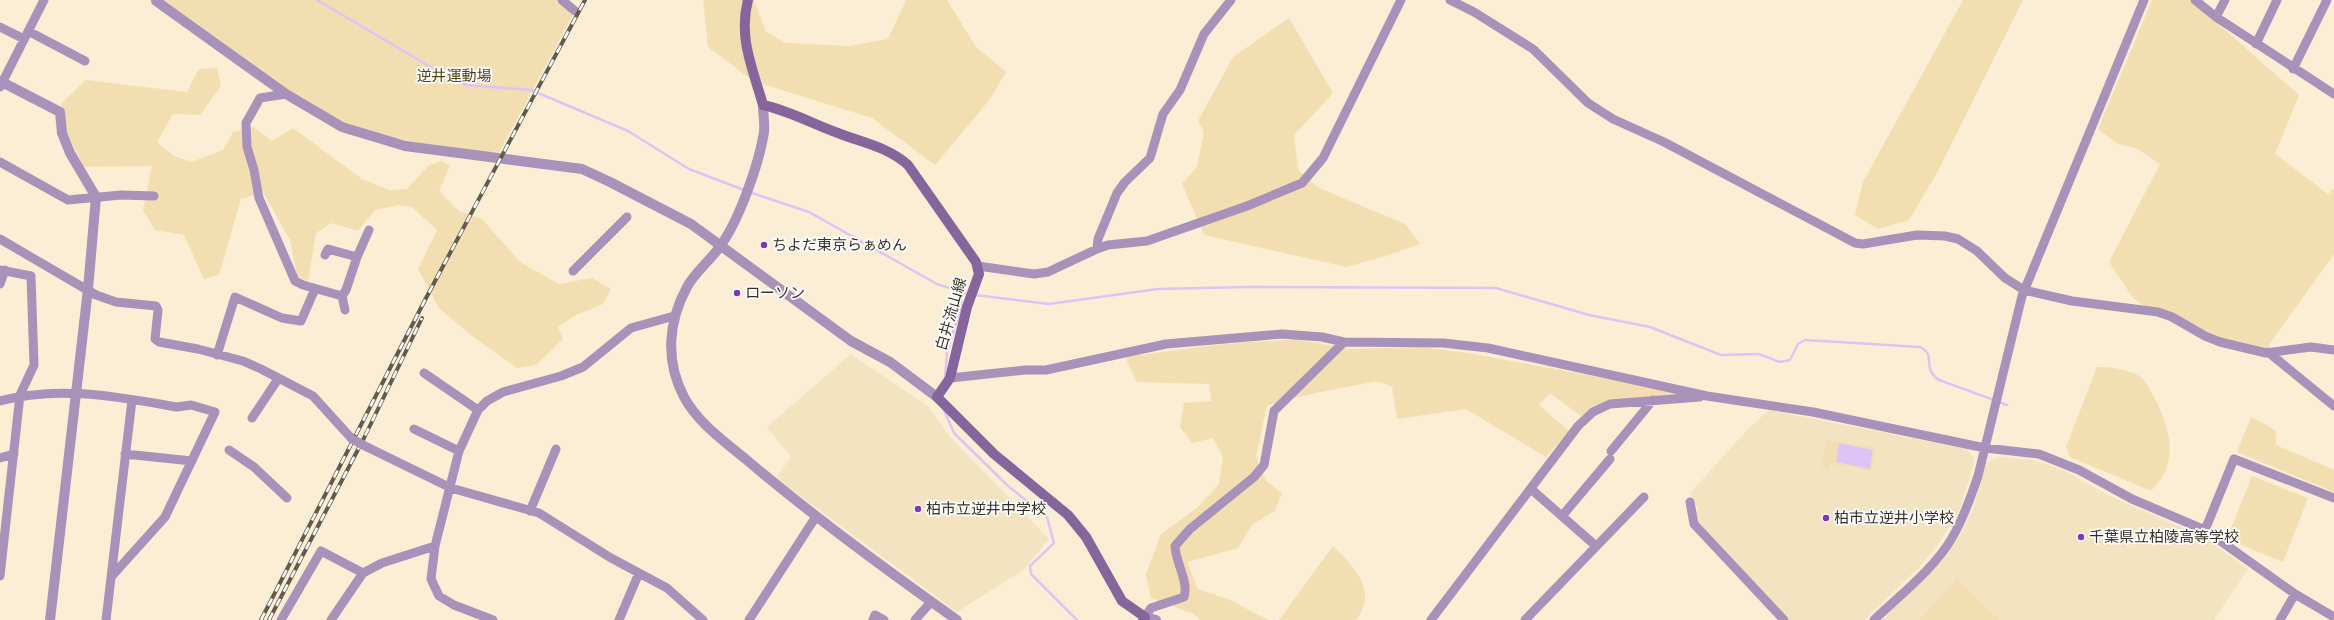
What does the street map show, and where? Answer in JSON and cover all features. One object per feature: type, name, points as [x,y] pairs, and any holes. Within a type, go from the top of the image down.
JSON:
[{"type":"main road","points":[[748,0],[744,28],[745,48],[763,105]]},
{"type":"main road","name":"白井流山線","points":[[763,105],[778,108],[839,134],[896,154],[908,165],[970,251],[978,266],[979,274],[967,307],[950,378],[937,397]]},
{"type":"main road","points":[[937,397],[994,454],[1068,514],[1086,537],[1122,601],[1144,619]]},
{"type":"street","points":[[44,0],[1,84],[60,112],[62,133],[70,153],[96,197],[88,289],[50,620]]},
{"type":"street","points":[[154,0],[286,94],[342,128],[405,146],[582,169],[691,224],[851,341],[890,362],[937,397]]},
{"type":"street","points":[[562,0],[575,11]]},
{"type":"street","points":[[1097,249],[1098,239],[1117,194],[1125,182],[1150,158],[1163,114],[1180,90],[1204,34],[1231,0]]},
{"type":"street","points":[[978,266],[1034,274],[1048,272],[1108,245],[1148,242],[1248,206],[1302,183],[1323,158],[1401,0]]},
{"type":"street","points":[[1450,0],[1474,12],[1533,49],[1588,103],[1613,119],[1664,142],[1844,238],[1863,244],[1926,235],[1958,239],[1977,251],[2005,278],[2024,290],[2072,301],[2158,312],[2172,317],[2205,336],[2220,342],[2268,352],[2311,347],[2334,350]]},
{"type":"street","points":[[1874,620],[1924,572],[1951,539],[1969,502],[1985,448],[2016,314],[2024,290],[2144,0]]},
{"type":"street","points":[[2195,0],[2216,17],[2293,69],[2333,91]]},
{"type":"street","points":[[2216,17],[2225,0]]},
{"type":"street","points":[[2256,44],[2277,0]]},
{"type":"street","points":[[2293,69],[2327,0]]},
{"type":"street","points":[[0,27],[26,35],[85,61]]},
{"type":"street","points":[[286,94],[260,98],[246,123],[247,147],[254,170],[259,198],[295,281],[315,289],[342,296]]},
{"type":"street","points":[[763,105],[764,131],[758,156],[739,209],[721,245],[688,285],[674,316],[670,334],[673,371],[684,397],[703,422],[816,518],[957,620]]},
{"type":"street","points":[[0,162],[68,200],[96,197],[154,196]]},
{"type":"street","points":[[573,271],[627,217]]},
{"type":"street","points":[[344,310],[342,296],[346,290],[357,257],[369,230]]},
{"type":"street","points":[[0,240],[88,289],[116,302],[156,306],[158,310],[155,339],[159,342],[243,361],[313,396],[352,439],[367,447],[450,488],[539,513],[611,558],[667,588],[703,620]]},
{"type":"street","points":[[325,255],[328,249],[357,257]]},
{"type":"street","points":[[0,284],[2,270],[32,276],[34,364],[20,395],[0,576]]},
{"type":"street","points":[[217,355],[235,297],[282,318],[301,321],[315,289]]},
{"type":"street","points":[[492,620],[454,605],[439,596],[431,579],[435,546],[459,452],[478,410],[487,401],[503,392],[561,376],[583,367],[631,328],[674,316]]},
{"type":"street","points":[[950,378],[1026,370],[1046,370],[1166,344],[1282,334],[1322,337],[1344,342],[1443,343],[1488,348],[1707,396],[1813,412],[1985,448],[2039,454],[2060,461],[2132,499],[2205,530],[2295,594],[2334,617]]},
{"type":"street","points":[[1156,620],[1144,619],[1151,608],[1184,597],[1187,589],[1176,559],[1175,546],[1190,529],[1254,476],[1264,464],[1274,411],[1344,342]]},
{"type":"street","points":[[2268,352],[2334,406]]},
{"type":"street","points":[[424,373],[478,410]]},
{"type":"street","points":[[252,418],[278,379]]},
{"type":"street","points":[[0,401],[20,395],[76,392],[177,407],[191,405],[215,412],[165,517],[111,577]]},
{"type":"street","points":[[1431,620],[1578,426],[1593,412],[1610,404],[1707,396]]},
{"type":"street","points":[[106,620],[132,400]]},
{"type":"street","points":[[1562,516],[1653,400]]},
{"type":"street","points":[[414,429],[459,452]]},
{"type":"street","points":[[530,511],[556,449]]},
{"type":"street","points":[[229,450],[254,467],[288,498]]},
{"type":"street","points":[[0,458],[14,454]]},
{"type":"street","points":[[125,454],[192,461]]},
{"type":"street","points":[[2205,530],[2234,459],[2334,498]]},
{"type":"street","points":[[1531,489],[1596,546]]},
{"type":"street","points":[[1525,620],[1644,498]]},
{"type":"street","points":[[1690,502],[1694,524],[1784,620]]},
{"type":"street","points":[[750,620],[816,518]]},
{"type":"street","points":[[331,620],[363,573],[382,563],[435,546]]},
{"type":"street","points":[[281,620],[321,551],[363,573]]},
{"type":"street","points":[[619,620],[639,573]]},
{"type":"street","points":[[2280,620],[2295,594]]},
{"type":"street","points":[[915,620],[931,602]]},
{"type":"street","points":[[873,620],[875,615],[884,620]]},
{"type":"shaded area","name":"柏市立逆井中学校","points":[[851,354],[928,406],[950,437],[1049,539],[1023,570],[957,612],[776,478],[791,457],[767,427]]},
{"type":"shaded area","name":"柏市立逆井小学校","points":[[1769,410],[1967,449],[1975,460],[1959,512],[1937,546],[1919,567],[1864,620],[1790,620],[1699,524],[1696,512],[1698,509],[1690,493],[1749,428]]},
{"type":"shaded area","points":[[1839,443],[1873,450],[1870,469],[1836,462]]},
{"type":"shaded area","name":"千葉県立柏陵高等学校","points":[[1999,456],[2036,461],[2063,470],[2108,495],[2207,539],[2248,569],[2214,620],[1882,620],[1942,559],[1960,536],[1974,506],[1986,463]]},
{"type":"green space","name":"逆井運動場","points":[[156,0],[562,0],[575,11],[496,158],[405,146],[342,127]]},
{"type":"green space","points":[[703,0],[754,0],[766,32],[786,43],[850,46],[888,39],[906,0],[947,0],[976,47],[1006,72],[990,99],[935,165],[872,118],[753,81],[708,47]]},
{"type":"green space","points":[[1963,0],[2023,0],[1936,175],[1909,220],[1878,229],[1855,215],[1863,182]]},
{"type":"green space","points":[[2152,0],[2191,0],[2299,95],[2275,154],[2328,194],[2334,188],[2334,254],[2266,349],[2219,339],[2220,337],[2147,308],[2133,298],[2109,262],[2160,164],[2136,148],[2118,144],[2098,129]]},
{"type":"green space","points":[[1289,18],[1333,93],[1294,135],[1298,170],[1319,188],[1405,224],[1420,244],[1386,256],[1346,267],[1204,235],[1182,184],[1197,167],[1204,132],[1198,121],[1233,57]]},
{"type":"green space","points":[[217,68],[221,86],[200,115],[173,114],[157,142],[174,156],[191,162],[223,150],[233,132],[254,127],[272,141],[293,128],[362,179],[389,190],[407,189],[429,165],[442,161],[450,166],[439,191],[459,211],[482,219],[520,262],[559,284],[592,278],[611,289],[603,304],[574,316],[558,327],[563,339],[536,365],[517,368],[472,336],[439,308],[418,269],[437,230],[412,207],[399,205],[375,210],[358,231],[331,223],[316,233],[308,282],[297,276],[290,240],[263,192],[241,199],[219,275],[204,279],[184,235],[155,230],[143,210],[152,166],[84,167],[67,133],[61,104],[86,80],[187,92],[199,69]]},
{"type":"green space","points":[[1295,339],[1349,349],[1421,347],[1468,353],[1658,388],[1684,395],[1610,400],[1581,416],[1550,393],[1539,405],[1569,431],[1546,457],[1466,409],[1397,419],[1392,387],[1377,381],[1316,393],[1267,405],[1256,457],[1266,481],[1282,493],[1275,511],[1252,525],[1238,548],[1187,562],[1198,589],[1230,600],[1268,620],[1200,620],[1194,614],[1151,598],[1146,574],[1161,534],[1197,508],[1219,484],[1223,457],[1213,438],[1192,443],[1180,427],[1184,403],[1211,401],[1209,384],[1137,382],[1125,357],[1215,345]]},
{"type":"green space","points":[[2097,367],[2119,369],[2131,372],[2141,377],[2149,388],[2161,412],[2170,447],[2169,459],[2166,470],[2160,481],[2151,491],[2070,457],[2066,447]]},
{"type":"green space","points":[[2251,417],[2276,430],[2276,445],[2334,470],[2334,492],[2237,452]]},
{"type":"green space","points":[[1826,440],[1876,448],[1872,471],[1830,464],[1829,469],[1822,468]]},
{"type":"green space","points":[[2252,476],[2308,498],[2283,562],[2227,539]]},
{"type":"green space","points":[[1333,546],[1349,562],[1361,580],[1365,599],[1362,610],[1356,620],[1279,620]]},
{"type":"green space","points":[[1957,579],[1999,620],[1919,620]]},
{"type":"waterway","points":[[317,0],[439,72],[466,85],[531,90],[628,131],[689,169],[744,190]]},
{"type":"waterway","points":[[749,192],[809,212],[937,284],[968,294]]},
{"type":"waterway","points":[[975,295],[1049,304],[1158,289],[1246,287],[1496,288],[1589,315],[1650,327],[1721,355],[1759,354],[1780,362],[1790,360],[1798,344],[1805,340],[1920,347],[1928,354],[1931,371],[1939,380],[1994,400]]},
{"type":"waterway","points":[[945,379],[947,351],[961,307],[961,294]]},
{"type":"waterway","points":[[1999,402],[2007,405]]},
{"type":"waterway","points":[[943,408],[954,433],[1008,486],[1047,517],[1054,543],[1030,566],[1031,574],[1077,620]]},
{"type":"railway","points":[[261,620],[425,300],[585,0]]},
{"type":"railway","points":[[269,620],[364,438],[422,318]]},
{"type":"place","name":"ちよだ東京らぁめん","points":[[764,245]]},
{"type":"place","name":"ローソン","points":[[737,293]]},
{"type":"place","name":"柏市立逆井中学校","points":[[918,509]]},
{"type":"place","name":"柏市立逆井小学校","points":[[1826,518]]},
{"type":"place","name":"千葉県立柏陵高等学校","points":[[2081,537]]}]
